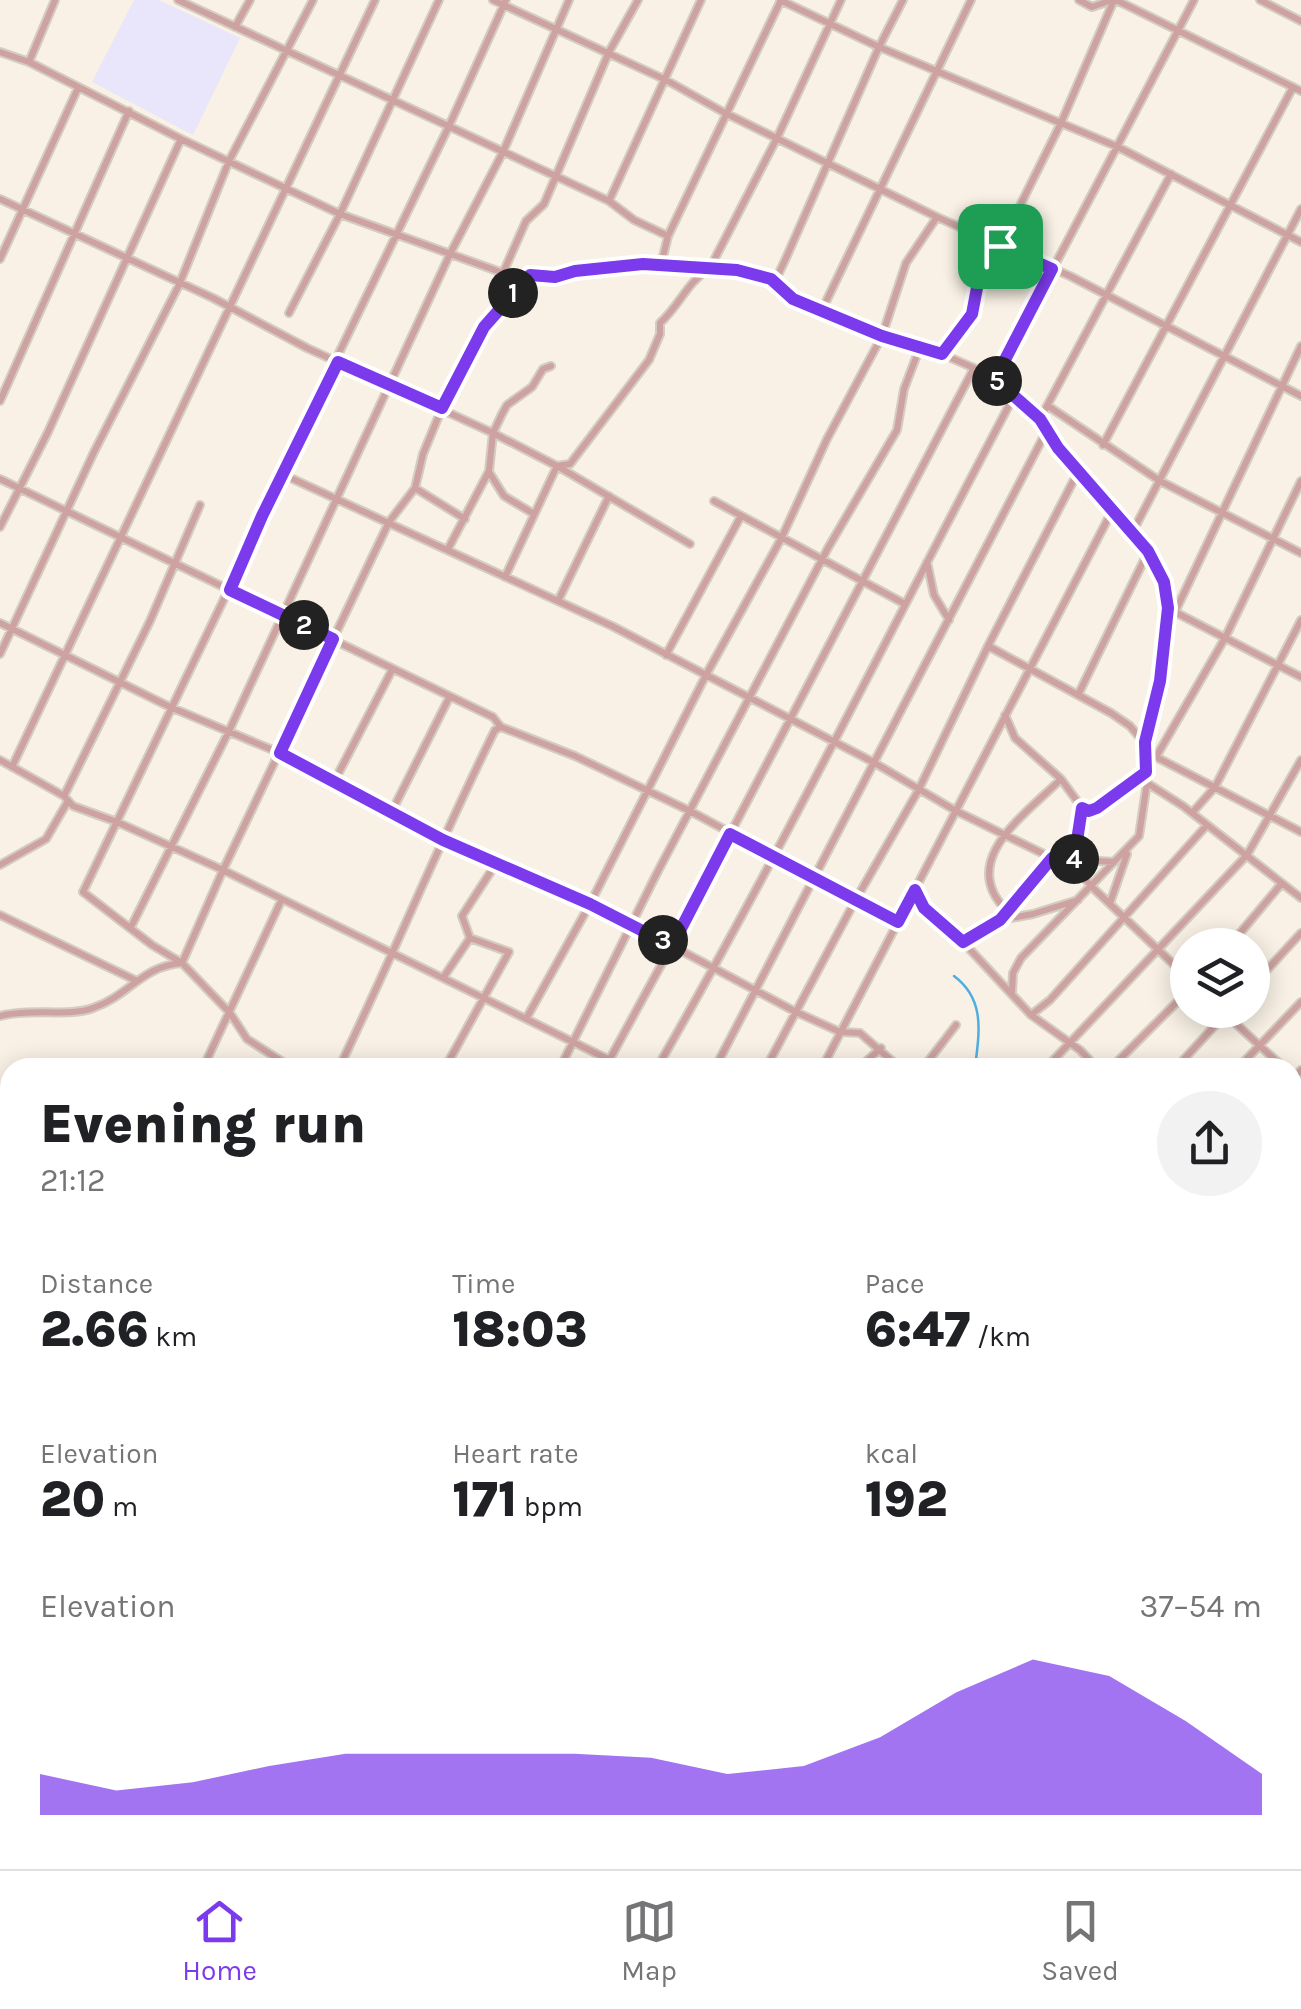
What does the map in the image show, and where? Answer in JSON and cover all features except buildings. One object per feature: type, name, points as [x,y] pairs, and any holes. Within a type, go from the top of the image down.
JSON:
[{"type":"street","points":[[29,62],[55,0]]},
{"type":"street","points":[[178,0],[394,98],[609,202],[634,220],[668,236]]},
{"type":"street","points":[[236,27],[250,0]]},
{"type":"street","points":[[0,654],[94,452],[179,284],[230,161],[313,0]]},
{"type":"street","points":[[12,767],[375,0]]},
{"type":"street","points":[[289,314],[439,0]]},
{"type":"street","points":[[493,0],[556,26],[937,217],[1226,354],[1301,396]]},
{"type":"street","points":[[131,927],[228,731],[450,254],[503,152],[569,0]]},
{"type":"street","points":[[502,273],[526,220],[544,204],[609,52],[638,0]]},
{"type":"street","points":[[609,202],[701,0]]},
{"type":"street","points":[[661,265],[668,236],[781,0],[878,48],[1118,147],[1301,242]]},
{"type":"street","points":[[557,466],[570,464],[592,438],[648,360],[660,334],[660,322],[678,304],[694,278],[710,268],[778,138],[841,0]]},
{"type":"street","points":[[771,279],[779,273],[903,0]]},
{"type":"street","points":[[822,310],[970,0]]},
{"type":"street","points":[[1079,0],[1092,6],[1114,0],[1297,89],[1230,204],[1103,445]]},
{"type":"street","points":[[942,354],[972,314],[981,267],[1000,246],[1061,124],[1114,0]]},
{"type":"street","points":[[995,379],[1194,0]]},
{"type":"street","points":[[1260,0],[1301,22]]},
{"type":"street","points":[[269,1058],[247,1039],[230,1013],[182,963],[83,892],[170,706],[230,590],[505,2]]},
{"type":"street","points":[[0,52],[29,62],[340,214],[502,273],[555,277],[592,269],[661,265],[737,270],[771,279],[793,299],[882,336],[920,346],[974,368],[1015,394],[1040,419],[1046,432],[1148,551],[1164,582],[1172,610],[1301,677]]},
{"type":"street","points":[[0,260],[78,88]]},
{"type":"street","points":[[0,401],[129,111]]},
{"type":"street","points":[[0,527],[48,432],[181,139]]},
{"type":"street","points":[[1040,419],[1171,174]]},
{"type":"street","points":[[0,200],[493,433],[690,544]]},
{"type":"street","points":[[1132,533],[1301,209]]},
{"type":"street","points":[[526,1019],[650,792],[706,675],[781,539],[827,439],[882,336],[906,263],[937,217]]},
{"type":"street","points":[[182,963],[389,522],[414,488],[442,408],[484,327],[530,275]]},
{"type":"street","points":[[565,1058],[828,548],[897,430],[904,390],[920,346]]},
{"type":"street","points":[[1110,903],[1144,824],[1145,742],[1172,610],[1301,346]]},
{"type":"street","points":[[448,549],[489,471],[493,433],[507,405],[532,386],[543,369],[551,366]]},
{"type":"street","points":[[610,1058],[974,368]]},
{"type":"street","points":[[663,1058],[834,744],[1015,394]]},
{"type":"street","points":[[1048,406],[1160,481],[1301,552]]},
{"type":"street","points":[[720,1058],[1046,432]]},
{"type":"street","points":[[505,577],[557,466]]},
{"type":"street","points":[[771,1058],[854,901],[918,791],[1078,470]]},
{"type":"street","points":[[489,471],[504,496],[534,514]]},
{"type":"street","points":[[282,474],[558,601],[750,697],[873,762],[918,791],[1052,858],[1116,862]]},
{"type":"street","points":[[0,479],[493,717],[501,727],[559,749],[690,810],[898,922]]},
{"type":"street","points":[[1156,756],[1225,638],[1301,481]]},
{"type":"street","points":[[414,488],[465,519]]},
{"type":"street","points":[[558,601],[610,496]]},
{"type":"street","points":[[714,501],[906,604]]},
{"type":"street","points":[[0,865],[46,838],[200,505]]},
{"type":"street","points":[[827,1058],[1112,511]]},
{"type":"street","points":[[666,655],[740,516]]},
{"type":"street","points":[[1078,694],[1148,551]]},
{"type":"street","points":[[927,561],[934,595],[949,620]]},
{"type":"street","points":[[1192,813],[1215,787],[1301,620]]},
{"type":"street","points":[[0,624],[170,706],[280,753],[443,840],[632,924],[756,987],[796,1012],[840,1032],[860,1033],[890,1058]]},
{"type":"street","points":[[988,646],[1130,726],[1156,756],[1301,832]]},
{"type":"street","points":[[335,780],[392,670]]},
{"type":"street","points":[[392,811],[449,698]]},
{"type":"street","points":[[1005,713],[1014,738],[1089,811],[1146,772]]},
{"type":"street","points":[[344,1058],[495,730],[501,727]]},
{"type":"street","points":[[0,760],[90,814],[117,822],[223,870],[607,1058]]},
{"type":"street","points":[[1055,1058],[1247,855],[1301,760]]},
{"type":"street","points":[[1006,910],[992,896],[988,868],[1005,834],[1061,780]]},
{"type":"street","points":[[1147,783],[1301,898]]},
{"type":"street","points":[[1082,808],[1072,860],[1092,886],[1170,960]]},
{"type":"street","points":[[1031,1014],[1050,1000],[1207,825]]},
{"type":"street","points":[[1012,992],[1021,958],[1130,849]]},
{"type":"street","points":[[1000,920],[1052,858]]},
{"type":"street","points":[[470,938],[462,916],[497,862]]},
{"type":"street","points":[[1244,928],[1282,883]]},
{"type":"street","points":[[915,890],[924,908],[963,942],[1031,1014],[1087,1058]]},
{"type":"street","points":[[963,942],[1000,920],[1078,899]]},
{"type":"street","points":[[208,1058],[282,901]]},
{"type":"street","points":[[0,915],[137,981]]},
{"type":"street","points":[[1270,966],[1301,932]]},
{"type":"street","points":[[443,978],[470,938]]},
{"type":"street","points":[[450,1058],[510,952],[470,938]]},
{"type":"street","points":[[0,1016],[21,1011],[90,1010],[120,995],[161,965],[182,963]]},
{"type":"street","points":[[1248,1058],[1301,1002]]},
{"type":"street","points":[[1121,1058],[1170,1009]]},
{"type":"street","points":[[931,1058],[956,1026]]},
{"type":"street","points":[[1185,1058],[1210,1028]]},
{"type":"street","points":[[1243,1028],[1274,1058]]},
{"type":"street","points":[[870,1058],[881,1048]]},
{"type":"shaded area","points":[[134,0],[159,0],[240,38],[193,135],[92,82]]},
{"type":"waterway","points":[[954,976],[976,1006],[976,1058]]},
{"type":"route","points":[[1000,246],[1052,269],[995,379],[1040,419],[1058,448],[1148,551],[1164,582],[1168,608],[1160,681],[1145,742],[1146,772],[1097,808],[1082,808],[1074,860],[1052,858],[1000,920],[963,942],[924,908],[915,890],[898,922],[730,834],[672,946],[590,904],[443,840],[280,753],[333,639],[230,590],[338,362],[442,408],[484,327],[530,275],[555,277],[575,271],[643,264],[737,270],[771,279],[793,299],[882,336],[942,354],[972,314],[981,267],[1000,246]]}]
